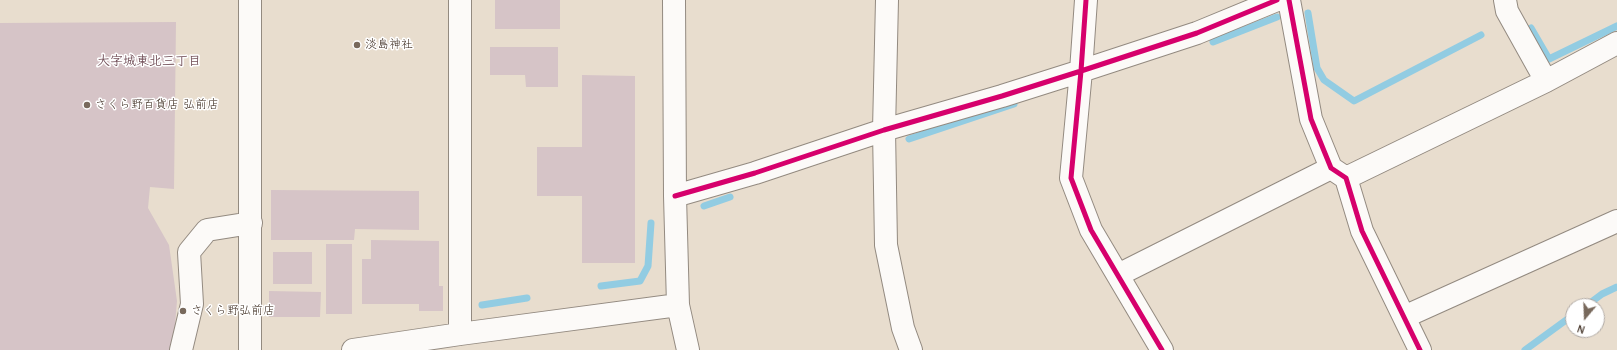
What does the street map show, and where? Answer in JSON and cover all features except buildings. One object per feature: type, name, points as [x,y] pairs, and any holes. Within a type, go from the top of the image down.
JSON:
[{"type":"street","points":[[250,0],[250,350]]},
{"type":"street","points":[[460,0],[460,334]]},
{"type":"street","points":[[674,0],[674,196],[678,305],[688,350]]},
{"type":"street","points":[[887,0],[884,130],[886,245],[903,328],[911,350]]},
{"type":"street","points":[[1086,0],[1082,71],[1071,178],[1092,230],[1162,350]]},
{"type":"street","points":[[674,196],[755,173],[884,130],[1082,71],[1198,33],[1277,0]]},
{"type":"street","points":[[1289,0],[1312,119],[1339,173],[1362,231],[1420,350]]},
{"type":"street","points":[[1505,0],[1507,11],[1546,81]]},
{"type":"street","points":[[1118,275],[1339,173],[1546,81],[1617,43]]},
{"type":"street","points":[[1404,318],[1617,221]]},
{"type":"street","points":[[181,350],[192,304],[189,252],[207,230],[250,223]]},
{"type":"street","points":[[353,350],[678,305]]},
{"type":"waterway","points":[[1308,13],[1317,68],[1324,80],[1354,101],[1481,35]]},
{"type":"waterway","points":[[1213,42],[1277,17]]},
{"type":"waterway","points":[[1531,28],[1549,59],[1617,26]]},
{"type":"waterway","points":[[909,139],[1014,104]]},
{"type":"waterway","points":[[704,206],[730,197]]},
{"type":"waterway","points":[[601,286],[640,281],[648,266],[651,223]]},
{"type":"waterway","points":[[1597,298],[1617,287]]},
{"type":"waterway","points":[[482,305],[527,298]]},
{"type":"waterway","points":[[1525,350],[1565,321]]},
{"type":"cycle path","points":[[1086,0],[1071,178],[1091,230],[1162,350]]},
{"type":"cycle path","points":[[675,196],[755,173],[884,130],[1002,96],[1081,71],[1197,33],[1277,0]]},
{"type":"cycle path","points":[[1289,0],[1311,119],[1331,168],[1346,178],[1362,231],[1420,350]]},
{"type":"place","name":"淡島神社","points":[[357,45]]},
{"type":"place","name":"さくら野百貨店 弘前店","points":[[87,105]]},
{"type":"place","name":"さくら野弘前店","points":[[183,311]]},
{"type":"district","name":"大字城東北三丁目","points":[[149,61]]}]
